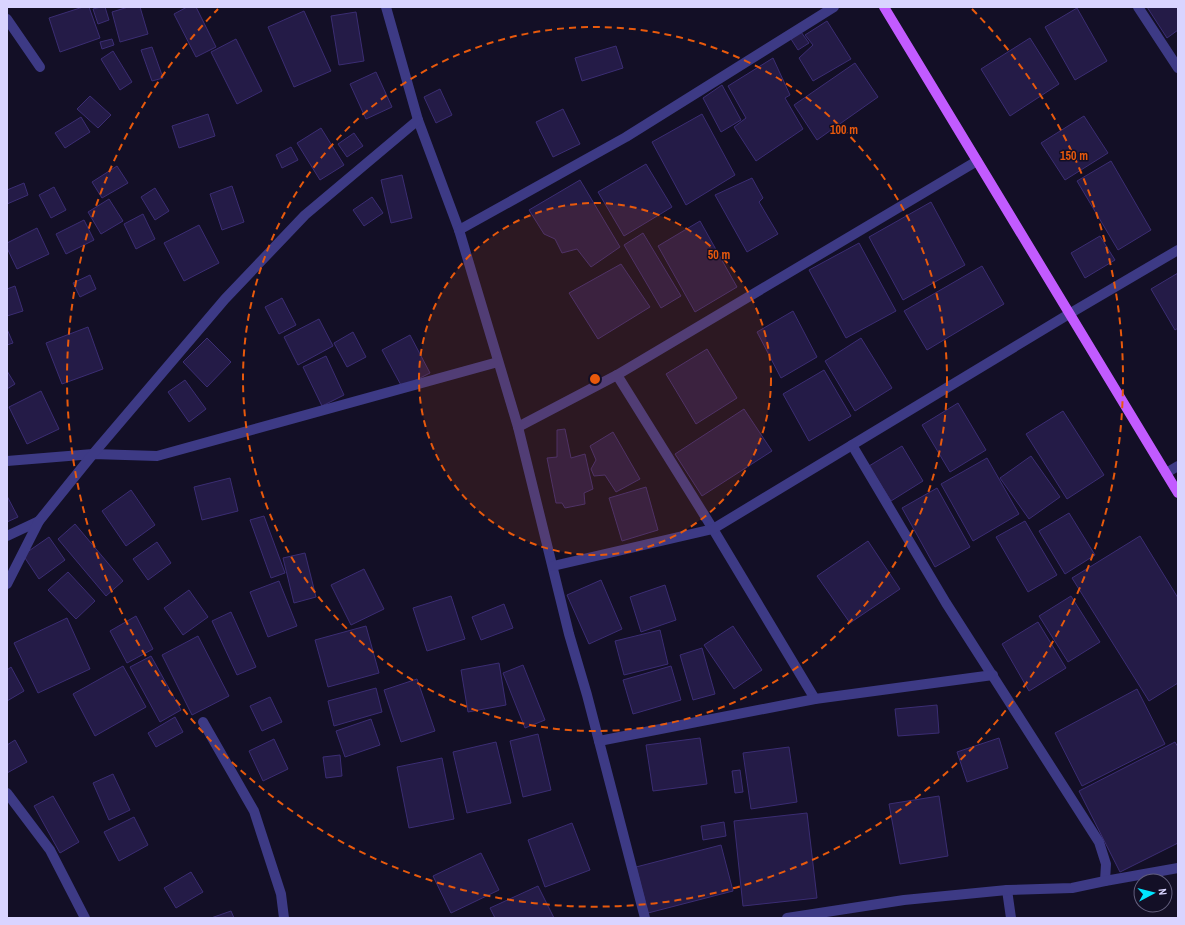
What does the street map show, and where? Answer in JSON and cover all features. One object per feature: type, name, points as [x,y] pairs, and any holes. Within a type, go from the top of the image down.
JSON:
[{"type":"main road","points":[[884,7],[1178,493]]},
{"type":"street","points":[[386,7],[418,120],[459,230],[518,427],[569,634],[587,695],[645,918]]},
{"type":"street","points":[[459,230],[626,137],[834,7]]},
{"type":"street","points":[[1138,7],[1178,68]]},
{"type":"street","points":[[7,19],[40,67]]},
{"type":"street","points":[[7,584],[39,521],[93,454],[225,299],[305,215],[418,120]]},
{"type":"street","points":[[518,427],[617,375],[977,161]]},
{"type":"street","points":[[553,566],[713,529],[1069,314],[1178,250]]},
{"type":"street","points":[[7,461],[93,454],[157,456],[498,362]]},
{"type":"street","points":[[617,375],[713,529],[815,699]]},
{"type":"street","points":[[852,445],[946,603],[1099,842],[1106,864],[1104,881]]},
{"type":"street","points":[[1166,474],[1178,466]]},
{"type":"street","points":[[7,536],[39,521]]},
{"type":"street","points":[[599,741],[815,699],[993,675]]},
{"type":"street","points":[[203,722],[254,811],[281,894],[284,918]]},
{"type":"street","points":[[7,793],[50,850],[85,918]]},
{"type":"street","points":[[787,918],[836,914],[904,900],[1007,890],[1072,888],[1178,868]]},
{"type":"street","points":[[1007,890],[1011,918]]},
{"type":"building","points":[[83,7],[89,7],[100,38],[60,52],[49,18]]},
{"type":"building","points":[[105,7],[109,20],[98,24],[93,9]]},
{"type":"building","points":[[128,7],[140,7],[148,34],[120,42],[112,12]]},
{"type":"building","points":[[187,7],[196,7],[216,47],[196,57],[174,14]]},
{"type":"building","points":[[1147,7],[1178,7],[1178,30],[1167,38]]},
{"type":"building","points":[[1077,8],[1107,61],[1075,80],[1045,27]]},
{"type":"building","points":[[304,11],[331,71],[294,87],[268,27]]},
{"type":"building","points":[[356,12],[364,61],[339,65],[331,16]]},
{"type":"building","points":[[827,21],[851,59],[813,81],[799,58],[813,45],[805,35]]},
{"type":"building","points":[[801,32],[809,43],[798,50],[791,39]]},
{"type":"building","points":[[1030,38],[1059,84],[1010,116],[981,69]]},
{"type":"building","points":[[112,39],[114,45],[102,49],[100,42]]},
{"type":"building","points":[[236,39],[262,91],[237,104],[211,52]]},
{"type":"building","points":[[616,46],[623,68],[582,81],[575,58]]},
{"type":"building","points":[[152,47],[163,78],[152,81],[141,50]]},
{"type":"building","points":[[113,51],[132,82],[120,90],[101,59]]},
{"type":"building","points":[[773,58],[790,95],[785,98],[803,129],[756,161],[734,127],[746,118],[728,86]]},
{"type":"building","points":[[855,63],[878,97],[817,140],[794,105]]},
{"type":"building","points":[[376,72],[392,107],[366,119],[350,84]]},
{"type":"building","points":[[722,85],[741,120],[721,132],[703,98]]},
{"type":"building","points":[[440,89],[452,115],[436,123],[424,97]]},
{"type":"building","points":[[90,96],[111,115],[98,128],[77,109]]},
{"type":"building","points":[[563,109],[580,144],[553,157],[536,122]]},
{"type":"building","points":[[208,114],[215,136],[179,148],[172,126]]},
{"type":"building","points":[[702,114],[735,175],[686,205],[652,142]]},
{"type":"building","points":[[1084,116],[1108,153],[1065,180],[1041,143]]},
{"type":"building","points":[[81,117],[90,132],[65,148],[55,133]]},
{"type":"building","points":[[321,128],[344,165],[320,180],[297,143]]},
{"type":"building","points":[[354,133],[363,146],[347,157],[338,144]]},
{"type":"building","points":[[291,147],[298,160],[282,168],[276,155]]},
{"type":"building","points":[[1111,161],[1151,230],[1118,250],[1077,181]]},
{"type":"building","points":[[646,164],[672,207],[624,236],[598,192]]},
{"type":"building","points":[[117,166],[128,183],[102,198],[92,182]]},
{"type":"building","points":[[402,175],[412,218],[391,223],[381,180]]},
{"type":"building","points":[[752,178],[763,198],[759,202],[778,234],[747,252],[715,195]]},
{"type":"building","points":[[580,180],[620,247],[591,267],[577,249],[562,253],[555,239],[544,234],[529,210]]},
{"type":"building","points":[[24,183],[28,195],[7,204],[7,190]]},
{"type":"building","points":[[232,186],[244,222],[222,230],[210,194]]},
{"type":"building","points":[[54,187],[66,210],[51,218],[39,195]]},
{"type":"building","points":[[155,188],[169,211],[155,220],[141,197]]},
{"type":"building","points":[[372,197],[383,213],[364,226],[353,210]]},
{"type":"building","points":[[109,199],[123,221],[101,234],[88,212]]},
{"type":"building","points":[[931,202],[965,265],[903,300],[869,237]]},
{"type":"building","points":[[143,214],[155,239],[136,249],[124,224]]},
{"type":"building","points":[[84,220],[94,240],[66,254],[56,234]]},
{"type":"building","points":[[700,221],[737,287],[695,312],[658,246]]},
{"type":"building","points":[[199,225],[219,263],[184,281],[164,243]]},
{"type":"building","points":[[37,228],[49,254],[17,269],[7,248],[7,243]]},
{"type":"building","points":[[643,233],[681,296],[661,308],[624,245]]},
{"type":"building","points":[[1100,236],[1115,260],[1085,278],[1071,253]]},
{"type":"building","points":[[859,243],[896,311],[846,338],[809,270]]},
{"type":"building","points":[[621,264],[650,307],[598,339],[569,293]]},
{"type":"building","points":[[982,266],[1004,304],[927,350],[904,311]]},
{"type":"building","points":[[1178,273],[1178,328],[1175,330],[1151,289]]},
{"type":"building","points":[[90,275],[96,289],[80,297],[73,283]]},
{"type":"building","points":[[15,286],[23,311],[7,316],[7,289]]},
{"type":"building","points":[[282,298],[296,325],[279,334],[265,307]]},
{"type":"building","points":[[793,311],[817,357],[781,378],[757,332]]},
{"type":"building","points":[[319,319],[333,346],[298,365],[284,337]]},
{"type":"building","points":[[88,327],[103,369],[62,384],[46,343]]},
{"type":"building","points":[[7,329],[13,343],[7,345]]},
{"type":"building","points":[[353,332],[366,357],[347,367],[334,343]]},
{"type":"building","points":[[410,335],[430,373],[402,387],[382,350]]},
{"type":"building","points":[[207,338],[231,362],[207,387],[183,362]]},
{"type":"building","points":[[861,338],[892,388],[855,411],[825,361]]},
{"type":"building","points":[[707,349],[737,398],[696,424],[666,374]]},
{"type":"building","points":[[326,356],[344,395],[322,406],[303,367]]},
{"type":"building","points":[[824,370],[851,416],[809,441],[783,394]]},
{"type":"building","points":[[7,371],[15,384],[7,389]]},
{"type":"building","points":[[185,380],[206,409],[189,422],[168,392]]},
{"type":"building","points":[[41,391],[59,429],[27,444],[9,407]]},
{"type":"building","points":[[958,403],[986,450],[950,472],[922,425]]},
{"type":"building","points":[[744,409],[772,451],[702,496],[675,454]]},
{"type":"building","points":[[1063,411],[1104,475],[1067,499],[1026,434]]},
{"type":"building","points":[[565,429],[571,458],[585,454],[593,489],[584,493],[585,504],[565,508],[562,503],[556,503],[547,458],[557,457],[557,430]]},
{"type":"building","points":[[613,432],[640,479],[616,492],[605,475],[594,476],[591,469],[596,460],[590,446]]},
{"type":"building","points":[[902,446],[923,481],[891,501],[869,466]]},
{"type":"building","points":[[1031,456],[1060,497],[1029,519],[1000,478]]},
{"type":"building","points":[[987,458],[1019,514],[973,541],[941,484]]},
{"type":"building","points":[[230,478],[238,511],[202,520],[194,487]]},
{"type":"building","points":[[646,487],[658,530],[622,541],[609,498]]},
{"type":"building","points":[[937,488],[970,547],[935,567],[902,508]]},
{"type":"building","points":[[131,490],[155,525],[126,546],[102,511]]},
{"type":"building","points":[[7,496],[18,517],[7,522]]},
{"type":"building","points":[[1069,513],[1095,555],[1065,574],[1039,531]]},
{"type":"building","points":[[264,516],[285,573],[271,578],[250,520]]},
{"type":"building","points":[[1025,521],[1057,575],[1028,592],[996,537]]},
{"type":"building","points":[[75,524],[123,581],[106,596],[58,539]]},
{"type":"building","points":[[1140,536],[1178,598],[1178,683],[1149,701],[1072,578]]},
{"type":"building","points":[[49,537],[65,560],[39,579],[23,555]]},
{"type":"building","points":[[868,541],[900,589],[850,623],[817,576]]},
{"type":"building","points":[[157,542],[171,563],[148,580],[133,559]]},
{"type":"building","points":[[305,553],[316,597],[294,603],[283,558]]},
{"type":"building","points":[[364,569],[384,609],[351,625],[331,585]]},
{"type":"building","points":[[68,572],[95,601],[76,619],[48,590]]},
{"type":"building","points":[[601,580],[622,629],[589,644],[567,595]]},
{"type":"building","points":[[279,581],[297,626],[268,637],[250,592]]},
{"type":"building","points":[[665,585],[676,620],[641,632],[630,597]]},
{"type":"building","points":[[189,590],[208,617],[183,635],[164,608]]},
{"type":"building","points":[[451,596],[465,639],[427,651],[413,608]]},
{"type":"building","points":[[1071,596],[1100,642],[1068,662],[1039,616]]},
{"type":"building","points":[[504,604],[513,628],[481,640],[472,617]]},
{"type":"building","points":[[231,612],[256,667],[237,675],[212,621]]},
{"type":"building","points":[[136,616],[153,649],[127,663],[110,631]]},
{"type":"building","points":[[67,618],[90,669],[38,693],[14,643]]},
{"type":"building","points":[[1038,622],[1066,668],[1029,691],[1002,644]]},
{"type":"building","points":[[366,626],[379,673],[328,687],[315,640]]},
{"type":"building","points":[[733,626],[762,670],[734,689],[704,645]]},
{"type":"building","points":[[660,630],[668,664],[624,675],[615,641]]},
{"type":"building","points":[[198,636],[229,696],[192,715],[162,655]]},
{"type":"building","points":[[702,648],[715,694],[693,700],[680,655]]},
{"type":"building","points":[[151,656],[181,710],[160,722],[130,667]]},
{"type":"building","points":[[499,663],[506,705],[468,712],[461,670]]},
{"type":"building","points":[[523,665],[545,720],[525,728],[503,673]]},
{"type":"building","points":[[123,666],[146,707],[95,736],[73,694]]},
{"type":"building","points":[[671,666],[681,700],[633,714],[623,680]]},
{"type":"building","points":[[11,667],[24,691],[7,701],[7,670]]},
{"type":"building","points":[[417,679],[435,731],[401,742],[384,690]]},
{"type":"building","points":[[376,688],[382,712],[334,726],[328,701]]},
{"type":"building","points":[[1137,689],[1165,744],[1082,786],[1055,733]]},
{"type":"building","points":[[270,697],[282,722],[262,731],[250,706]]},
{"type":"building","points":[[937,705],[939,733],[898,736],[895,709]]},
{"type":"building","points":[[175,717],[183,732],[156,747],[148,733]]},
{"type":"building","points":[[371,719],[380,745],[345,757],[336,731]]},
{"type":"building","points":[[538,734],[551,790],[523,797],[510,741]]},
{"type":"building","points":[[700,738],[707,784],[653,791],[646,745]]},
{"type":"building","points":[[999,738],[1008,768],[967,782],[957,752]]},
{"type":"building","points":[[274,739],[288,769],[263,781],[249,751]]},
{"type":"building","points":[[15,740],[27,762],[7,773],[7,745]]},
{"type":"building","points":[[496,742],[511,803],[467,813],[453,752]]},
{"type":"building","points":[[1175,742],[1178,747],[1178,843],[1120,872],[1079,791]]},
{"type":"building","points":[[789,747],[797,802],[751,809],[743,753]]},
{"type":"building","points":[[340,755],[342,776],[326,778],[323,757]]},
{"type":"building","points":[[442,758],[454,819],[409,828],[397,767]]},
{"type":"building","points":[[740,770],[743,792],[735,793],[732,771]]},
{"type":"building","points":[[113,774],[130,810],[109,820],[93,783]]},
{"type":"building","points":[[53,796],[79,842],[60,853],[34,806]]},
{"type":"building","points":[[939,796],[948,856],[900,864],[889,804]]},
{"type":"building","points":[[807,813],[817,898],[743,906],[734,821]]},
{"type":"building","points":[[134,817],[148,845],[119,861],[104,832]]},
{"type":"building","points":[[724,822],[726,836],[703,840],[701,826]]},
{"type":"building","points":[[572,823],[590,870],[545,887],[528,840]]},
{"type":"building","points":[[721,845],[733,891],[648,913],[636,867]]},
{"type":"building","points":[[481,853],[499,890],[451,913],[433,876]]},
{"type":"building","points":[[191,872],[203,892],[176,908],[164,888]]},
{"type":"building","points":[[538,886],[554,918],[495,918],[490,908]]},
{"type":"building","points":[[231,911],[234,918],[211,918]]}]
